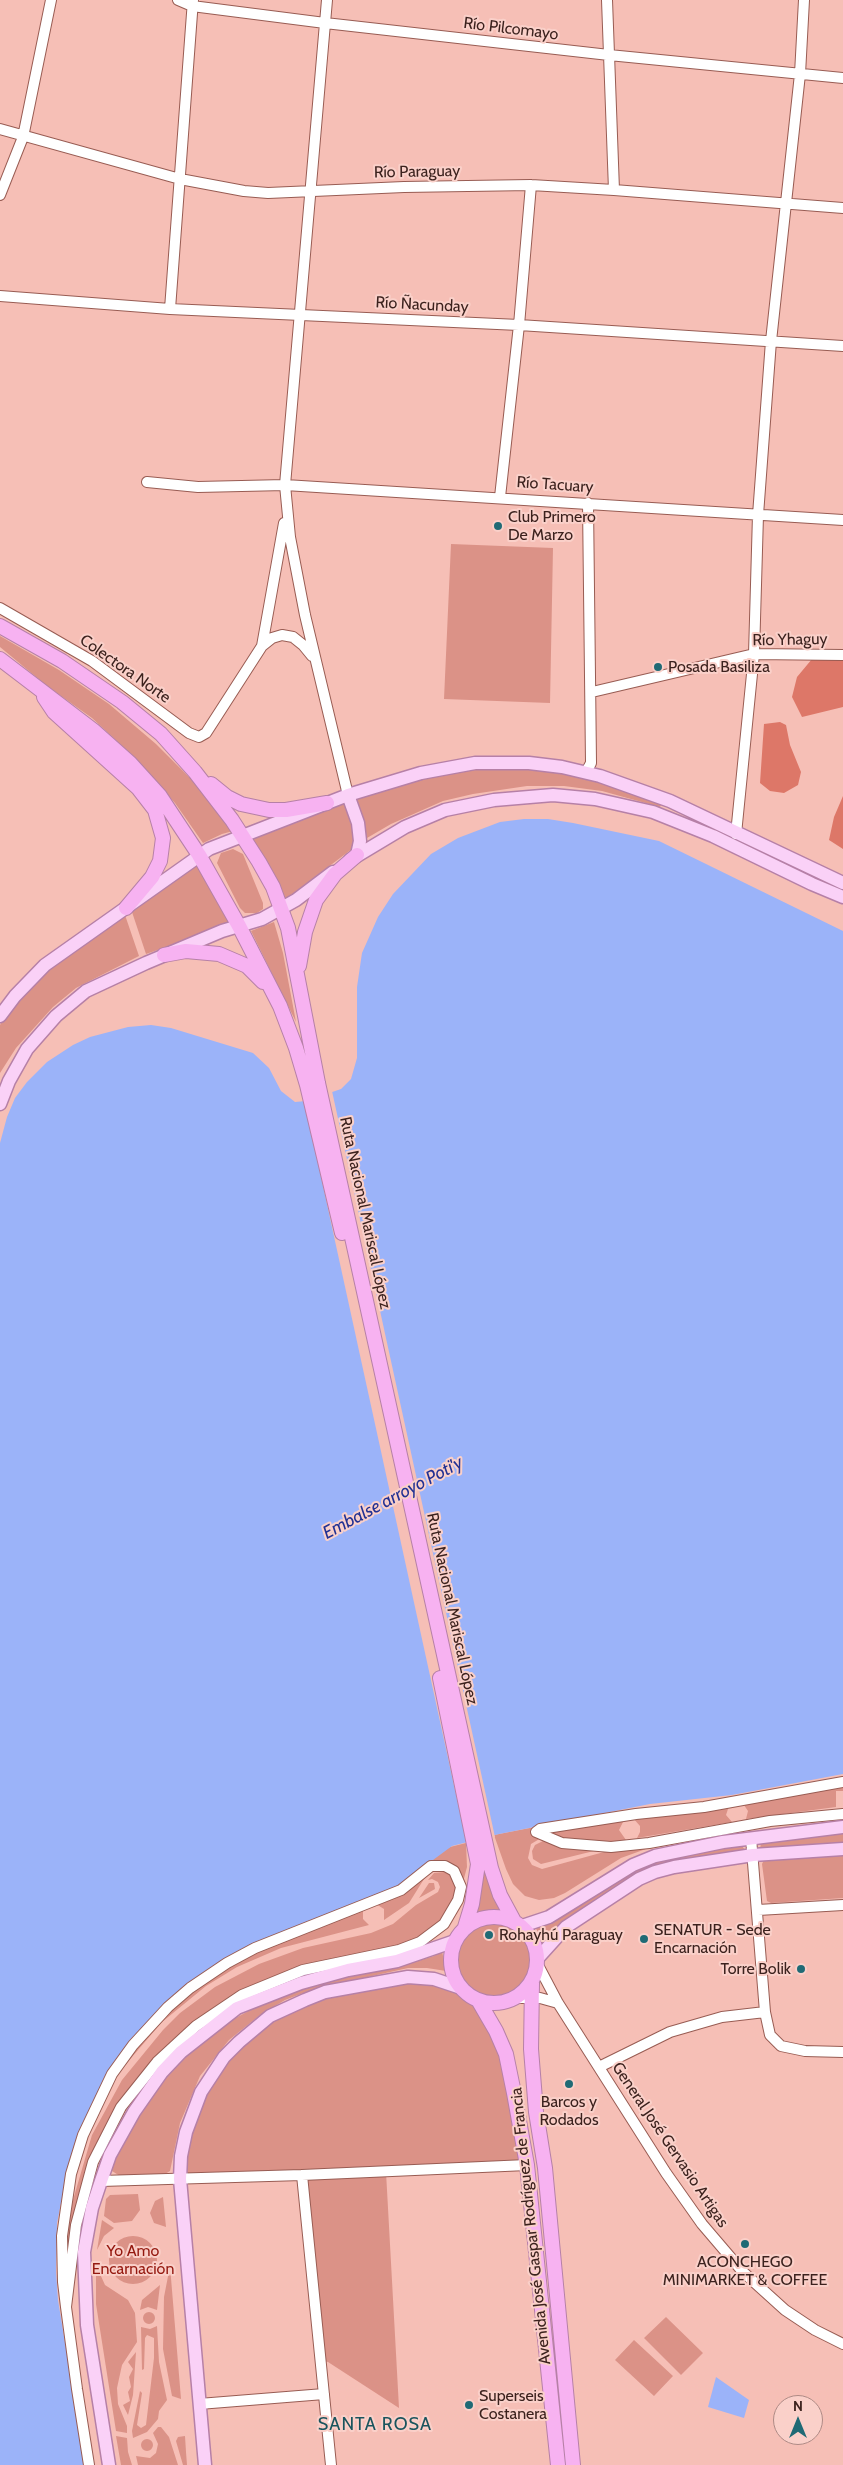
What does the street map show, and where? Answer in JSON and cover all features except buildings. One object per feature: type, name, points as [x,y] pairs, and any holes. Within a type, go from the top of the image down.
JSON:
[{"type":"highway","name":"Ruta Nacional Mariscal López","points":[[0,626],[62,660],[122,702],[161,734],[194,772],[242,836],[273,887],[288,928],[298,980],[313,1084],[416,1560],[481,1847],[500,1895],[518,1923],[531,1936],[538,1961]]},
{"type":"highway","name":"Ruta Nacional Mariscal López","points":[[0,659],[93,730],[130,763],[160,796],[199,855],[239,926],[280,1006],[313,1084]]},
{"type":"highway","points":[[40,689],[54,712],[138,788],[155,810],[163,838],[160,861],[152,877],[126,908]]},
{"type":"highway","points":[[194,772],[227,797],[254,807],[269,810],[286,810],[327,803]]},
{"type":"highway","points":[[298,980],[305,932],[316,900],[335,874],[356,855]]},
{"type":"highway","points":[[164,955],[186,951],[203,951],[232,958],[255,973],[280,1006]]},
{"type":"highway","name":"Ruta Nacional Mariscal López","points":[[461,1988],[454,1978],[451,1966],[451,1953],[455,1941],[465,1927],[477,1881],[481,1847]]},
{"type":"highway","points":[[465,1927],[476,1920],[488,1917],[501,1917],[518,1923]]},
{"type":"highway","points":[[461,1988],[478,2000],[498,2003],[516,1998],[532,1983],[538,1961]]},
{"type":"highway","name":"Avenida José Gaspar Rodríguez de Francia","points":[[532,1983],[531,2049],[536,2112],[544,2168],[573,2465]]},
{"type":"highway","name":"Avenida José Gaspar Rodríguez de Francia","points":[[478,2000],[496,2031],[506,2054],[527,2165],[558,2465]]},
{"type":"main road","points":[[0,1016],[15,996],[45,965],[199,855],[221,844],[348,795],[421,774],[475,763],[529,763],[586,772],[644,790],[706,817],[736,834],[843,883]]},
{"type":"main road","points":[[348,795],[358,823],[360,841],[356,855]]},
{"type":"main road","points":[[0,1104],[9,1081],[27,1049],[56,1016],[86,992],[164,955],[262,919],[296,900],[356,855],[405,827],[446,810],[494,800],[553,795],[595,799],[653,812],[713,836],[843,897]]},
{"type":"main road","points":[[518,1923],[549,1917],[643,1860],[678,1851],[751,1838],[843,1827]]},
{"type":"main road","points":[[538,1961],[566,1927],[639,1879],[674,1867],[752,1855],[843,1849]]},
{"type":"main road","points":[[109,2465],[87,2325],[84,2280],[86,2233],[101,2181],[122,2131],[162,2072],[181,2052],[217,2022],[238,2008],[280,1989],[323,1976],[415,1956],[455,1941]]},
{"type":"main road","points":[[205,2465],[180,2179],[181,2156],[186,2132],[201,2092],[224,2056],[270,2016],[325,1992],[386,1979],[420,1977],[461,1988]]},
{"type":"street","points":[[0,195],[23,137],[51,0]]},
{"type":"street","name":"Río Pilcomayo","points":[[178,0],[325,23],[609,56],[843,78]]},
{"type":"street","points":[[327,0],[311,191],[298,313],[285,485],[286,507],[304,615],[348,795]]},
{"type":"street","points":[[607,0],[614,190]]},
{"type":"street","points":[[736,834],[754,654],[758,515],[771,341],[800,74],[804,0]]},
{"type":"street","points":[[170,308],[193,3]]},
{"type":"street","name":"Río Paraguay","points":[[0,129],[23,137],[180,179],[244,191],[268,193],[531,186],[614,190],[843,208]]},
{"type":"street","points":[[500,497],[519,325],[531,186]]},
{"type":"street","name":"Río Ñacunday","points":[[0,296],[170,308],[519,325],[843,346]]},
{"type":"street","name":"Río Tacuary","points":[[147,482],[198,487],[285,485],[588,502],[843,520]]},
{"type":"street","points":[[586,772],[592,763],[588,502]]},
{"type":"street","points":[[262,646],[286,507]]},
{"type":"street","name":"Colectora Norte","points":[[0,608],[92,661],[195,736],[203,736],[206,733],[262,646]]},
{"type":"street","points":[[262,646],[272,638],[282,636],[293,637],[304,645],[315,658]]},
{"type":"street","name":"Río Yhaguy","points":[[592,692],[754,654],[843,655]]},
{"type":"street","points":[[843,1782],[704,1807],[636,1814],[540,1829],[536,1832],[562,1843],[611,1847],[659,1841],[770,1821],[843,1814]]},
{"type":"street","points":[[751,1838],[765,2012],[770,2035],[780,2046],[805,2051],[843,2052]]},
{"type":"street","points":[[66,2307],[76,2225],[93,2162],[121,2107],[158,2062],[196,2026],[250,1991],[304,1970],[399,1950],[420,1942],[444,1924],[455,1908],[460,1886],[454,1871],[445,1866],[432,1866],[401,1890],[240,1955],[190,1988],[136,2040],[119,2063],[83,2135],[71,2174],[62,2236],[66,2307],[89,2465]]},
{"type":"street","points":[[758,1910],[843,1905]]},
{"type":"street","name":"General José Gervasio Artigas","points":[[538,1961],[558,2003],[692,2209],[743,2272],[785,2310],[815,2330],[842,2343]]},
{"type":"street","points":[[516,1998],[531,1997],[558,2003]]},
{"type":"street","points":[[599,2066],[670,2032],[722,2016],[765,2012]]},
{"type":"street","points":[[101,2181],[302,2176],[527,2165]]},
{"type":"street","points":[[302,2176],[331,2465]]},
{"type":"street","points":[[199,2404],[324,2394]]},
{"type":"green space","points":[[451,544],[553,548],[550,703],[444,699]]},
{"type":"green space","points":[[0,636],[59,670],[109,704],[156,744],[203,791],[233,831],[203,843],[175,803],[132,755],[92,718],[47,686],[0,647]]},
{"type":"green space","points":[[484,768],[542,769],[590,779],[662,803],[660,807],[602,791],[564,786],[527,786],[473,794],[443,801],[391,824],[367,838],[357,799],[416,780]]},
{"type":"green space","points":[[344,802],[355,837],[352,849],[283,901],[249,835]]},
{"type":"green space","points":[[233,849],[243,854],[263,903],[263,909],[257,913],[245,913],[240,908],[217,863],[221,853]]},
{"type":"green space","points":[[200,860],[232,924],[146,954],[132,912]]},
{"type":"green space","points":[[125,915],[139,956],[76,988],[53,1007],[16,1048],[0,1073],[0,1025],[6,1014],[43,972]]},
{"type":"green space","points":[[274,922],[283,953],[296,1022],[251,931]]},
{"type":"green space","points":[[843,1785],[843,1791],[836,1791],[836,1807],[746,1819],[748,1811],[744,1805]]},
{"type":"green space","points":[[729,1806],[726,1815],[732,1822],[637,1838],[640,1826],[633,1818]]},
{"type":"green space","points":[[624,1820],[619,1830],[626,1840],[608,1842],[565,1840],[544,1832]]},
{"type":"green space","points":[[535,1827],[541,1838],[531,1844],[528,1858],[532,1865],[542,1869],[604,1852],[668,1841],[621,1858],[565,1893],[554,1898],[539,1900],[525,1896],[513,1884],[494,1835]]},
{"type":"green space","points":[[843,1832],[843,1844],[760,1849],[761,1843]]},
{"type":"green space","points":[[477,1840],[504,1914],[491,1913],[475,1916]]},
{"type":"green space","points":[[543,1841],[598,1850],[541,1864],[533,1859],[532,1851],[535,1845]]},
{"type":"green space","points":[[466,1843],[467,1867],[462,1886],[461,1878],[432,1861],[427,1863],[446,1848]]},
{"type":"green space","points":[[742,1846],[745,1850],[676,1863],[544,1942],[535,1927],[609,1884],[652,1862],[698,1852]]},
{"type":"green space","points":[[843,1854],[843,1898],[771,1903],[767,1901],[762,1864],[764,1860]]},
{"type":"green space","points":[[429,1871],[409,1903],[384,1920],[384,1909],[376,1904]]},
{"type":"green space","points":[[444,1872],[453,1875],[458,1893],[440,1921],[432,1929],[409,1944],[319,1964],[205,2016],[107,2125],[65,2284],[67,2229],[73,2200],[92,2135],[122,2080],[163,2030],[180,2013],[215,1987],[259,1964],[303,1948],[371,1933],[393,1924],[416,1905],[438,1892],[440,1887],[438,1882],[432,1879],[428,1880],[434,1873]]},
{"type":"green space","points":[[429,1883],[434,1883],[435,1889],[419,1898]]},
{"type":"green space","points":[[363,1908],[363,1919],[369,1925],[281,1948],[237,1967],[206,1986],[162,2022],[108,2085],[119,2068],[163,2016],[229,1963]]},
{"type":"green space","points":[[494,1923],[508,1926],[520,1934],[528,1946],[531,1960],[528,1974],[520,1986],[508,1994],[494,1997],[480,1994],[468,1986],[460,1974],[457,1960],[460,1946],[468,1934],[480,1926]]},
{"type":"green space","points":[[442,1951],[446,1971],[408,1968],[314,1989],[285,2000],[260,2015],[229,2040],[200,2076],[180,2123],[170,2171],[165,2174],[120,2176],[112,2171],[124,2135],[160,2084],[193,2050],[230,2021],[269,2000],[317,1984],[408,1964],[434,1956]]},
{"type":"green space","points":[[386,1979],[461,1988],[478,2000],[496,2031],[527,2165],[180,2179],[181,2156],[210,2075],[270,2016]]},
{"type":"green space","points":[[386,2172],[399,2408],[328,2362],[320,2360],[302,2175]]},
{"type":"green space","points":[[138,2194],[140,2210],[132,2221],[114,2223],[104,2216],[106,2199],[110,2195]]},
{"type":"green space","points":[[163,2197],[166,2227],[154,2223],[150,2213],[155,2201]]},
{"type":"green space","points":[[102,2220],[114,2228],[104,2236],[97,2250]]},
{"type":"green space","name":"Yo Amo Encarnación","points":[[133,2236],[142,2238],[150,2243],[155,2251],[157,2260],[155,2269],[150,2277],[142,2282],[133,2284],[124,2282],[116,2277],[111,2269],[109,2260],[111,2251],[116,2243],[124,2238]]},
{"type":"green space","points":[[96,2265],[105,2285],[128,2300],[135,2313],[137,2342],[122,2365],[117,2388],[118,2404],[127,2426],[127,2433],[116,2431],[96,2304]]},
{"type":"green space","points":[[170,2266],[181,2399],[172,2396],[163,2349],[164,2297]]},
{"type":"green space","points":[[160,2285],[157,2310],[148,2307],[140,2310],[142,2300]]},
{"type":"green space","points":[[147,2312],[151,2312],[155,2318],[151,2324],[147,2324],[143,2320],[143,2316]]},
{"type":"green space","points":[[666,2317],[703,2353],[681,2375],[644,2338]]},
{"type":"green space","points":[[157,2326],[159,2362],[167,2400],[159,2411],[158,2419],[147,2432],[133,2438],[132,2431],[140,2391],[142,2393],[137,2425],[141,2428],[146,2425],[154,2358],[154,2338],[147,2335],[145,2338],[144,2369],[142,2370],[141,2327],[150,2329]]},
{"type":"green space","points":[[634,2340],[673,2376],[654,2396],[615,2360]]},
{"type":"green space","points":[[136,2352],[133,2395],[128,2415],[123,2405],[130,2401],[128,2392],[131,2387],[129,2377],[133,2369],[128,2362]]},
{"type":"green space","points":[[158,2427],[161,2427],[169,2437],[178,2465],[138,2465],[136,2456],[150,2458],[156,2453],[158,2444],[153,2433]]},
{"type":"green space","points":[[116,2436],[127,2438],[128,2452],[132,2465],[121,2465]]},
{"type":"green space","points":[[185,2436],[187,2465],[183,2465],[176,2441],[178,2437]]},
{"type":"green space","points":[[145,2439],[149,2439],[153,2445],[149,2451],[145,2451],[141,2447],[141,2443]]},
{"type":"shaded area","points":[[843,658],[843,707],[802,717],[792,697],[797,677],[812,659]]},
{"type":"shaded area","points":[[780,722],[786,725],[790,745],[801,772],[798,785],[784,793],[770,791],[760,783],[764,724]]},
{"type":"shaded area","points":[[843,796],[843,849],[829,840],[834,817]]},
{"type":"water","name":"Embalse arroyo Poti'y","points":[[548,819],[573,823],[659,841],[843,931],[843,1774],[732,1795],[650,1804],[499,1834],[452,1846],[395,1888],[241,1952],[139,2033],[69,2163],[57,2223],[56,2272],[58,2300],[85,2465],[0,2465],[0,1143],[7,1117],[15,1098],[27,1082],[47,1062],[73,1045],[90,1037],[128,1027],[151,1025],[171,1028],[253,1053],[269,1068],[281,1091],[295,1102],[306,1101],[341,1089],[351,1079],[357,1058],[357,987],[362,953],[378,917],[393,894],[431,854],[458,838],[500,822]]},
{"type":"water","points":[[716,2377],[749,2400],[744,2418],[708,2407]]},
{"type":"pier","points":[[332,1091],[495,1837],[467,1845],[304,1099]]},
{"type":"place","name":"Club Primero De Marzo","points":[[498,526]]},
{"type":"place","name":"Posada Basiliza","points":[[658,667]]},
{"type":"place","name":"Rohayhú Paraguay","points":[[489,1935]]},
{"type":"place","name":"SENATUR - Sede Encarnación","points":[[644,1939]]},
{"type":"place","name":"Torre Bolik","points":[[801,1969]]},
{"type":"place","name":"Barcos y Rodados","points":[[569,2084]]},
{"type":"place","name":"ACONCHEGO MINIMARKET & COFFEE","points":[[745,2244]]},
{"type":"place","name":"Superseis Costanera","points":[[469,2405]]},
{"type":"district","name":"SANTA ROSA","points":[[375,2425]]}]
